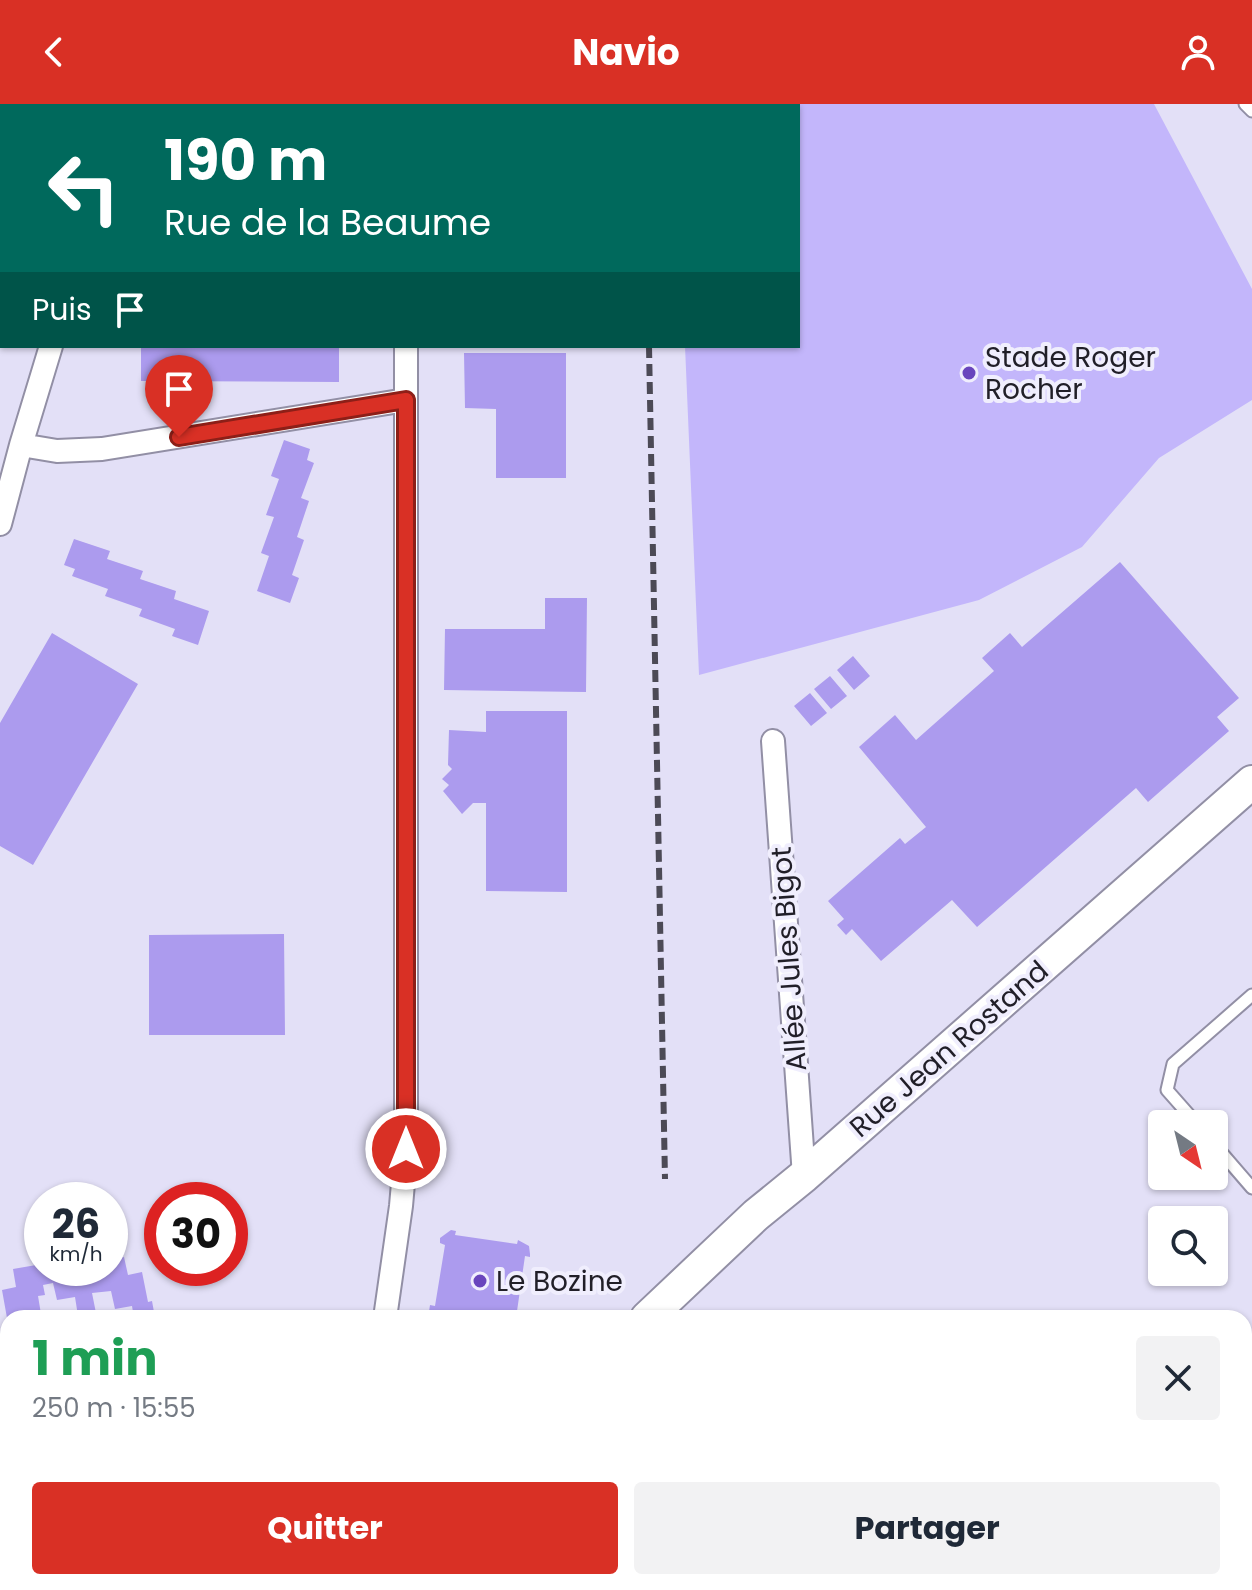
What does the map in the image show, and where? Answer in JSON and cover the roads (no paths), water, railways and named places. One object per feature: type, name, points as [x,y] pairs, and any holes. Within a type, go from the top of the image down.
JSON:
[{"type":"main road","name":"Rue Jean Rostand","points":[[655,1310],[756,1215],[1252,782]]},
{"type":"street","points":[[0,524],[50,348]]},
{"type":"street","points":[[386,1310],[406,1149],[406,348]]},
{"type":"street","points":[[21,445],[57,451],[102,449],[406,400]]},
{"type":"street","name":"Allée Jules Bigot","points":[[773,741],[804,1176]]},
{"type":"lane","points":[[1245,104],[1252,111]]},
{"type":"lane","points":[[1185,1110],[1167,1090],[1173,1064],[1252,995]]},
{"type":"lane","points":[[1228,1160],[1252,1188]]},
{"type":"railway","points":[[649,348],[665,1179]]},
{"type":"place","name":"Stade Roger Rocher","points":[[969,373]]},
{"type":"place","name":"Le Bozine","points":[[480,1281]]}]
